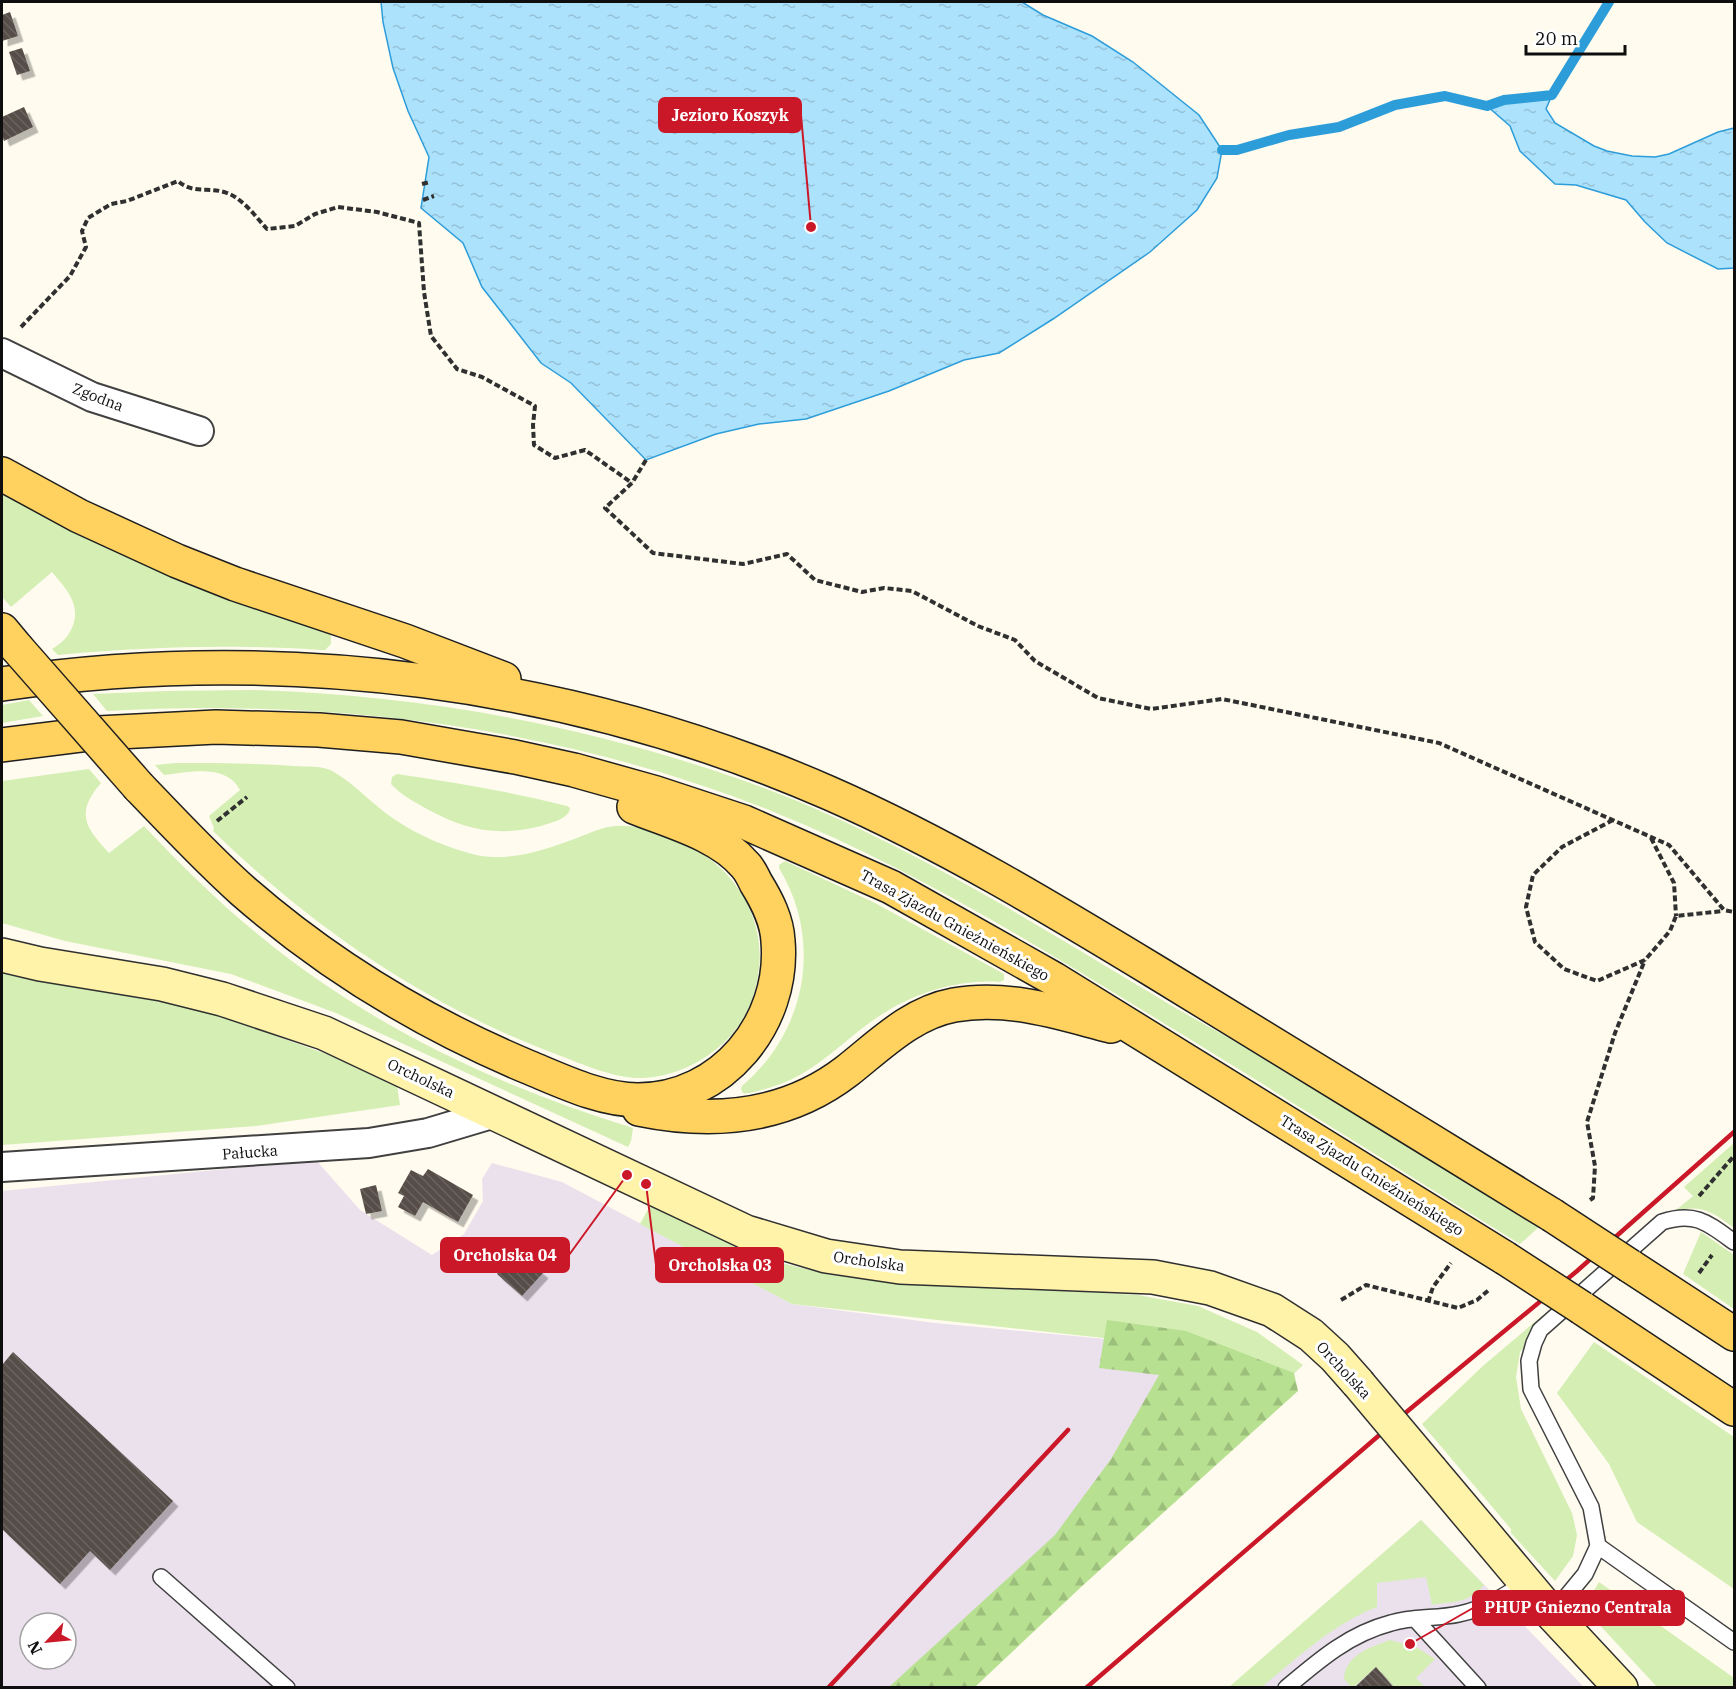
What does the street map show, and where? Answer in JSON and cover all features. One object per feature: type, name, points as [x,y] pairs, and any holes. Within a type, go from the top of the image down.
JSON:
[{"type":"main road","points":[[2,474],[79,516],[177,561],[290,603],[405,641],[598,715]]},
{"type":"main road","points":[[9,639],[139,787],[195,845],[241,889],[309,945],[340,967],[437,1026],[526,1066],[639,1109],[692,1117],[732,1117],[782,1106],[813,1093],[845,1072],[900,1029],[952,1005],[985,1001],[1031,1006],[1146,1035]]},
{"type":"main road","points":[[2,684],[82,674],[189,668],[300,670],[372,675],[515,696],[598,715],[664,733],[777,771],[884,818],[1069,919],[1552,1215],[1734,1334]]},
{"type":"main road","name":"Trasa Zjazdu Gnieźnieńskiego","points":[[2,745],[98,733],[182,728],[248,728],[401,737],[574,770],[656,793],[744,822],[891,887],[1054,980],[1505,1258],[1734,1410]]},
{"type":"main road","points":[[486,752],[584,787],[696,832],[722,846],[745,865],[769,904],[778,940],[778,974],[771,1004],[756,1035],[733,1062],[699,1085],[664,1097],[640,1100],[601,1094]]},
{"type":"street","name":"Zgodna","points":[[4,354],[92,397],[199,431]]},
{"type":"street","name":"Orcholska","points":[[2,955],[39,964],[162,984],[222,999],[324,1033],[746,1232],[826,1256],[900,1267],[1153,1276],[1210,1288],[1272,1310],[1311,1335],[1335,1357],[1552,1614],[1616,1685]]},
{"type":"street","name":"Pałucka","points":[[2,1167],[369,1143],[428,1133],[495,1113]]},
{"type":"lane","points":[[1552,1614],[1585,1575],[1598,1546],[1591,1507],[1531,1389],[1529,1361],[1540,1330],[1662,1222],[1680,1216],[1700,1220],[1734,1242]]},
{"type":"lane","points":[[1598,1546],[1734,1642]]},
{"type":"lane","points":[[161,1577],[287,1688]]},
{"type":"lane","points":[[1286,1688],[1318,1661],[1354,1636],[1392,1622],[1460,1614],[1498,1600],[1525,1582]]},
{"type":"lane","points":[[1415,1619],[1478,1688]]},
{"type":"path","points":[[4,354],[23,325],[70,276],[86,247],[82,231],[88,218],[111,204],[127,201],[178,181],[187,189],[225,192],[245,204],[267,230],[295,226],[315,214],[338,207],[377,212],[419,223],[424,292],[431,336],[458,369],[482,377],[535,406],[534,446],[555,458],[585,450],[632,483]]},
{"type":"path","points":[[422,184],[430,182]]},
{"type":"path","points":[[423,200],[434,196]]},
{"type":"path","points":[[646,460],[632,483],[605,508],[653,553],[742,564],[787,554],[815,580],[862,592],[884,588],[912,591],[978,626],[1015,640],[1035,661],[1098,698],[1151,709],[1222,699],[1439,743],[1669,845],[1724,910]]},
{"type":"path","points":[[214,824],[247,797]]},
{"type":"path","points":[[1613,820],[1562,848],[1533,875],[1526,907],[1535,942],[1564,969],[1597,981],[1645,960],[1670,931],[1677,916],[1674,884],[1651,837]]},
{"type":"path","points":[[1677,916],[1724,910],[1734,912]]},
{"type":"path","points":[[1680,1216],[1734,1156]]},
{"type":"path","points":[[1698,1274],[1718,1246]]},
{"type":"path","points":[[1428,1302],[1433,1287],[1455,1258]]},
{"type":"shaded area","points":[[316,1160],[360,1210],[432,1255],[464,1234],[483,1201],[482,1179],[492,1163],[562,1182],[792,1304],[935,1323],[1159,1344],[1278,1389],[943,1687],[2,1687],[2,1191]]},
{"type":"shaded area","points":[[1421,1520],[1584,1687],[1229,1688]]},
{"type":"green space","points":[[2,491],[328,632],[331,635],[331,644],[325,650],[189,647],[58,655],[52,649],[59,645],[70,632],[75,612],[71,597],[52,572],[11,607],[2,597]]},
{"type":"green space","points":[[251,690],[376,698],[499,716],[559,728],[680,760],[793,800],[898,848],[1000,903],[1268,1061],[1539,1227],[1520,1244],[1162,1022],[986,917],[858,849],[769,810],[689,781],[609,758],[527,739],[444,724],[276,709],[191,708],[107,711],[93,694]]},
{"type":"green space","points":[[29,700],[43,716],[2,723],[2,705]]},
{"type":"green space","points":[[176,763],[325,768],[342,777],[403,825],[444,845],[476,855],[502,857],[527,854],[616,826],[646,829],[685,843],[705,855],[723,870],[738,888],[749,907],[760,951],[756,986],[749,1007],[744,1018],[730,1036],[714,1051],[681,1070],[654,1077],[633,1078],[600,1071],[509,1035],[417,988],[331,932],[291,900],[213,831],[209,816],[240,790],[234,781],[226,776],[206,771],[164,775],[155,765]]},
{"type":"green space","points":[[89,769],[101,783],[88,803],[86,820],[94,835],[109,853],[144,826],[200,883],[244,923],[302,969],[391,1026],[484,1073],[633,1128],[628,1147],[336,1013],[231,974],[65,941],[2,923],[2,781]]},
{"type":"green space","points":[[397,774],[504,792],[570,808],[564,817],[541,826],[510,831],[481,829],[440,816],[407,797],[391,784],[392,777]]},
{"type":"green space","points":[[785,861],[875,903],[1004,974],[1004,980],[971,982],[914,997],[873,1020],[816,1065],[801,1074],[784,1083],[751,1093],[743,1093],[742,1086],[764,1064],[781,1039],[794,1012],[801,983],[804,954],[801,925],[793,896],[779,868],[779,865]]},
{"type":"green space","points":[[2,970],[98,987],[207,1011],[329,1055],[397,1086],[400,1105],[256,1126],[2,1145]]},
{"type":"green space","points":[[1734,1143],[1734,1228],[1720,1218],[1700,1209],[1675,1211],[1693,1196],[1684,1187]]},
{"type":"green space","points":[[652,1202],[777,1262],[831,1275],[886,1281],[1138,1295],[1198,1306],[1257,1332],[1303,1365],[1278,1389],[1159,1344],[792,1304],[640,1224]]},
{"type":"green space","points":[[1701,1232],[1734,1255],[1734,1309],[1683,1274]]},
{"type":"green space","points":[[1543,1315],[1548,1322],[1520,1352],[1516,1377],[1521,1409],[1572,1513],[1577,1535],[1573,1556],[1555,1581],[1511,1533],[1511,1529],[1422,1424],[1484,1365]]},
{"type":"green space","points":[[1107,1320],[1186,1331],[1294,1373],[1298,1391],[1080,1588],[975,1687],[889,1687],[1055,1535],[1111,1459],[1159,1375],[1099,1368]]},
{"type":"green space","points":[[1594,1342],[1734,1437],[1734,1589],[1637,1522],[1609,1464],[1557,1393]]},
{"type":"green space","points":[[1421,1520],[1484,1585],[1478,1591],[1460,1601],[1432,1605],[1426,1577],[1377,1583],[1377,1607],[1331,1632],[1262,1687],[1229,1687]]},
{"type":"green space","points":[[1599,1582],[1734,1678],[1734,1687],[1657,1687],[1584,1608]]},
{"type":"green space","points":[[1390,1640],[1416,1647],[1435,1659],[1416,1678],[1425,1687],[1394,1687],[1376,1667],[1354,1687],[1351,1687],[1344,1679],[1349,1664],[1360,1653]]},
{"type":"water","points":[[381,2],[1022,2],[1043,15],[1092,36],[1133,62],[1199,115],[1222,150],[1217,178],[1197,210],[1150,252],[999,353],[964,360],[889,391],[806,419],[759,424],[716,434],[646,460],[571,383],[541,363],[482,287],[463,243],[421,208],[429,157],[408,111],[393,68]]},
{"type":"water","points":[[1552,95],[1546,109],[1555,123],[1594,146],[1632,156],[1655,157],[1669,154],[1718,132],[1734,128],[1734,268],[1718,269],[1667,243],[1626,200],[1576,185],[1555,184],[1520,151],[1510,126],[1487,106]]},
{"type":"building","points":[[10,12],[18,36],[2,41],[2,15]]},
{"type":"building","points":[[22,48],[30,71],[17,75],[9,52]]},
{"type":"building","points":[[24,107],[33,127],[4,141],[2,117]]},
{"type":"building","points":[[428,1169],[473,1195],[458,1222],[423,1202],[415,1216],[398,1207],[404,1196],[398,1193],[411,1170],[423,1176]]},
{"type":"building","points":[[376,1185],[382,1211],[366,1214],[360,1189]]},
{"type":"building","points":[[518,1251],[543,1273],[522,1296],[497,1274]]},
{"type":"building","points":[[13,1352],[173,1501],[110,1570],[90,1551],[60,1584],[2,1529],[2,1365]]},
{"type":"building","points":[[1376,1667],[1394,1688],[1354,1688]]},
{"type":"waterway","points":[[1222,150],[1237,150],[1289,135],[1339,127],[1395,105],[1445,96],[1487,106],[1504,100],[1552,95],[1609,2]]},
{"type":"railway","points":[[1086,1688],[1398,1419],[1577,1271],[1734,1132]]},
{"type":"railway","points":[[828,1688],[1068,1430]]},
{"type":"place","name":"Jezioro Koszyk","points":[[811,227]]},
{"type":"place","name":"Orcholska 04","points":[[627,1175]]},
{"type":"place","name":"Orcholska 03","points":[[646,1184]]},
{"type":"place","name":"PHUP Gniezno Centrala","points":[[1410,1644]]}]
